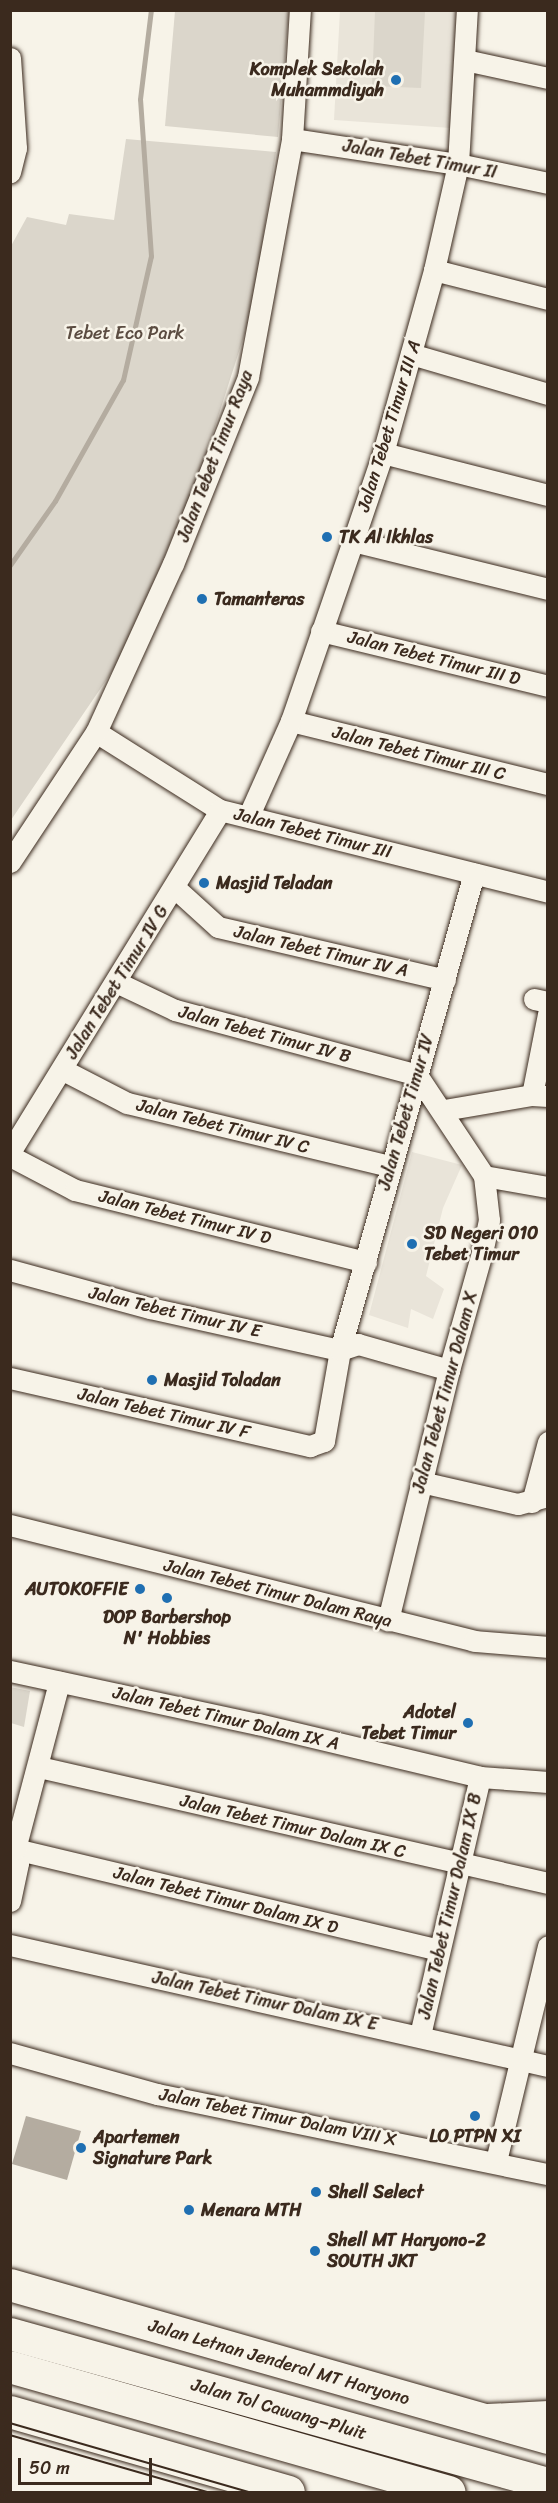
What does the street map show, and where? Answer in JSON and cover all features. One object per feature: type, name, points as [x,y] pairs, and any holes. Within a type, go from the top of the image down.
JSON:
[{"type":"highway","name":"Jalan Letnan Jenderal MT Haryono","points":[[10,2285],[548,2438]]},
{"type":"highway","name":"Jalan Tol Cawang–Pluit","points":[[10,2334],[548,2484]]},
{"type":"highway","name":"Jalan Tol Cawang–Pluit","points":[[10,2367],[450,2493]]},
{"type":"highway","points":[[10,2412],[289,2493]]},
{"type":"street","name":"Jalan Tebet Timur Raya","points":[[10,862],[96,732],[173,564],[248,377],[292,139],[300,10]]},
{"type":"street","name":"Jalan Tebet Timur III A","points":[[249,815],[291,721],[383,453],[434,270],[458,164],[467,10]]},
{"type":"street","points":[[10,58],[16,148],[10,172]]},
{"type":"street","points":[[465,60],[548,78]]},
{"type":"street","name":"Jalan Tebet Timur II","points":[[292,139],[458,164],[548,183]]},
{"type":"street","points":[[434,270],[548,299]]},
{"type":"street","points":[[411,354],[548,394]]},
{"type":"street","points":[[383,453],[548,495]]},
{"type":"street","points":[[353,541],[548,589]]},
{"type":"street","name":"Jalan Tebet Timur III D","points":[[321,631],[548,686]]},
{"type":"street","name":"Jalan Tebet Timur III C","points":[[291,721],[548,784]]},
{"type":"street","name":"Jalan Tebet Timur III","points":[[96,732],[220,810],[249,815],[548,892]]},
{"type":"street","name":"Jalan Tebet Timur IV G","points":[[10,1154],[175,888],[220,810]]},
{"type":"street","name":"Jalan Tebet Timur IV","points":[[318,1445],[327,1435],[340,1350],[366,1262],[389,1166],[474,874]]},
{"type":"street","name":"Jalan Tebet Timur IV A","points":[[175,888],[218,927],[445,980]]},
{"type":"street","name":"Jalan Tebet Timur IV B","points":[[116,982],[176,1010],[417,1075]]},
{"type":"street","points":[[444,1110],[540,1096],[543,1005]]},
{"type":"street","name":"Jalan Tebet Timur IV C","points":[[63,1070],[128,1102],[389,1166]]},
{"type":"street","name":"Jalan Tebet Timur Dalam X","points":[[388,1621],[449,1370],[489,1220],[484,1176],[444,1110],[417,1075]]},
{"type":"street","name":"Jalan Tebet Timur IV D","points":[[10,1154],[75,1190],[366,1262]]},
{"type":"street","points":[[484,1176],[548,1187]]},
{"type":"street","name":"Jalan Tebet Timur IV E","points":[[10,1270],[150,1308],[340,1350]]},
{"type":"street","points":[[340,1350],[358,1344],[449,1370]]},
{"type":"street","name":"Jalan Tebet Timur IV F","points":[[10,1378],[318,1445]]},
{"type":"street","points":[[421,1482],[499,1502],[540,1499],[548,1442]]},
{"type":"street","name":"Jalan Tebet Timur Dalam Raya","points":[[10,1525],[474,1641],[548,1647]]},
{"type":"street","name":"Jalan Tebet Timur Dalam IX A","points":[[10,1671],[480,1777],[548,1782]]},
{"type":"street","points":[[10,1901],[18,1863],[13,1846],[39,1767],[59,1682]]},
{"type":"street","name":"Jalan Tebet Timur Dalam IX C","points":[[39,1767],[548,1883]]},
{"type":"street","name":"Jalan Tebet Timur Dalam IX B","points":[[420,2035],[480,1777]]},
{"type":"street","name":"Jalan Tebet Timur Dalam IX D","points":[[13,1846],[438,1950]]},
{"type":"street","name":"Jalan Tebet Timur Dalam IX E","points":[[10,1945],[420,2035],[548,2066]]},
{"type":"street","points":[[496,2161],[519,2059],[544,1976],[548,1946]]},
{"type":"street","name":"Jalan Tebet Timur Dalam VIII X","points":[[10,2053],[157,2094],[496,2161],[548,2174]]},
{"type":"street","points":[[465,2415],[548,2411]]},
{"type":"shaded area","name":"Komplek Sekolah Muhammdiyah","points":[[340,11],[461,11],[451,128],[334,120]]},
{"type":"shaded area","name":"SD Negeri 010 Tebet Timur","points":[[412,1152],[462,1165],[443,1208],[426,1276],[444,1289],[433,1319],[411,1309],[408,1328],[369,1315]]},
{"type":"shaded area","points":[[26,2116],[81,2131],[67,2180],[12,2164]]},
{"type":"green space","points":[[175,11],[289,11],[278,137],[165,126]]},
{"type":"green space","points":[[375,11],[425,12],[421,88],[372,86]]},
{"type":"green space","name":"Tebet Eco Park","points":[[126,139],[276,152],[252,311],[201,470],[122,657],[11,820],[11,246],[27,217],[66,225],[69,214],[114,220]]},
{"type":"green space","points":[[10,1687],[30,1691],[24,1727],[11,1723]]},
{"type":"waterway","points":[[10,565],[55,501],[123,380],[151,256],[140,99],[151,10]]},
{"type":"tram line","points":[[10,2423],[249,2492]]},
{"type":"tram line","points":[[10,2435],[207,2492]]},
{"type":"place","name":"Komplek Sekolah Muhammdiyah","points":[[396,80]]},
{"type":"place","name":"TK Al Ikhlas","points":[[327,537]]},
{"type":"place","name":"Tamanteras","points":[[202,599]]},
{"type":"place","name":"Masjid Teladan","points":[[204,883]]},
{"type":"place","name":"SD Negeri 010 Tebet Timur","points":[[412,1244]]},
{"type":"place","name":"Masjid Toladan","points":[[152,1380]]},
{"type":"place","name":"AUTOKOFFIE","points":[[140,1589]]},
{"type":"place","name":"DOP Barbershop N' Hobbies","points":[[167,1598]]},
{"type":"place","name":"Adotel Tebet Timur","points":[[468,1723]]},
{"type":"place","name":"LO PTPN XI","points":[[475,2116]]},
{"type":"place","name":"Apartemen Signature Park","points":[[81,2148]]},
{"type":"place","name":"Shell Select","points":[[316,2192]]},
{"type":"place","name":"Menara MTH","points":[[189,2210]]},
{"type":"place","name":"Shell MT Haryono-2 SOUTH JKT","points":[[315,2251]]}]
